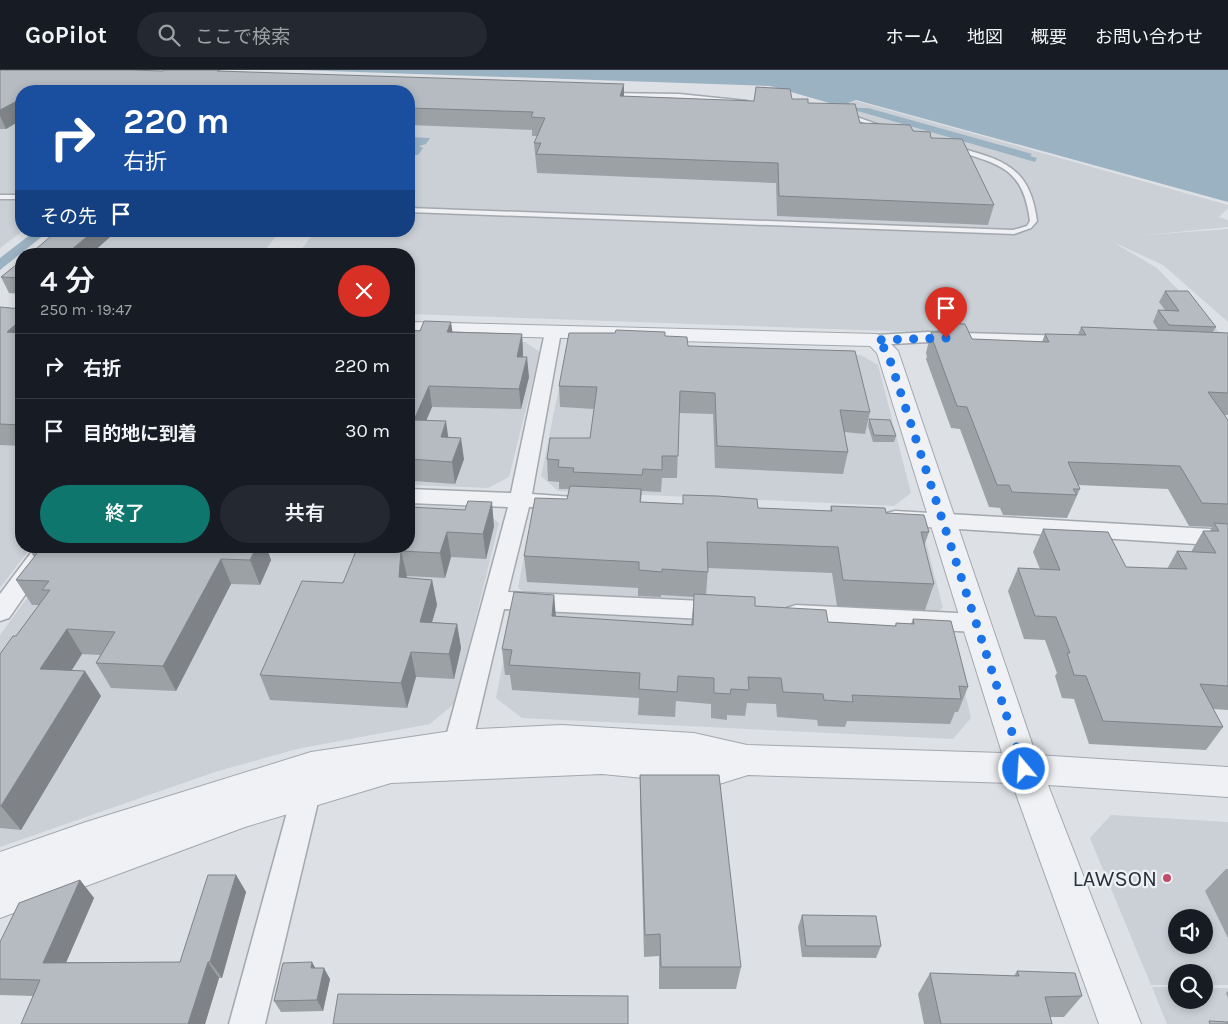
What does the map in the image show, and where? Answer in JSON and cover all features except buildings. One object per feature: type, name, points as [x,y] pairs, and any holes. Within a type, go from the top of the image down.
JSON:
[{"type":"street","points":[[415,328],[876,340],[928,337],[1092,342]]},
{"type":"street","points":[[458,744],[520,500],[553,332]]},
{"type":"street","points":[[876,340],[887,351],[944,520],[1024,769],[1120,1024]]},
{"type":"street","points":[[415,496],[589,503]]},
{"type":"street","points":[[875,517],[1228,538]]},
{"type":"street","points":[[0,612],[43,553]]},
{"type":"street","points":[[494,600],[977,623]]},
{"type":"street","points":[[0,870],[86,839],[311,767],[458,744],[562,739],[694,747],[747,760],[1024,769],[1228,782]]},
{"type":"street","points":[[0,899],[245,811],[391,768],[602,758],[716,770],[747,760]]},
{"type":"street","points":[[247,1024],[306,794]]},
{"type":"lane","points":[[603,94],[679,96],[752,102]]},
{"type":"lane","points":[[837,113],[893,130]]},
{"type":"lane","points":[[415,210],[1014,232],[1029,227],[1034,221],[1030,197],[1023,181],[1010,169],[986,158],[949,147]]},
{"type":"lane","points":[[0,196],[15,197]]},
{"type":"shaded area","points":[[0,75],[132,85],[15,85],[15,195],[0,194]]},
{"type":"shaded area","points":[[415,89],[685,98],[693,101],[811,111],[856,101],[1228,205],[1228,208],[1219,217],[1228,220],[1228,227],[1146,235],[1228,229],[1228,322],[1163,265],[1113,242],[1157,268],[1228,341],[415,314],[415,248],[302,248],[311,237],[415,237]]},
{"type":"shaded area","points":[[0,200],[15,201],[15,237],[0,248]]},
{"type":"shaded area","points":[[56,237],[275,237],[267,248],[42,248]]},
{"type":"shaded area","points":[[0,322],[15,323],[15,553],[27,553],[0,588]]},
{"type":"shaded area","points":[[415,338],[525,342],[540,352],[509,477],[488,488],[415,485]]},
{"type":"shaded area","points":[[581,344],[861,355],[878,365],[911,493],[894,506],[558,491],[541,476],[566,353]]},
{"type":"shaded area","points":[[415,505],[481,508],[499,523],[455,703],[430,724],[297,749],[215,772],[0,847],[0,635],[60,553],[415,553]]},
{"type":"shaded area","points":[[530,525],[926,542],[943,608],[931,615],[527,594],[518,588]]},
{"type":"shaded area","points":[[523,607],[951,634],[971,718],[953,739],[522,718],[496,698],[513,610]]},
{"type":"shaded area","name":"LAWSON","points":[[1111,815],[1228,822],[1228,985],[1213,985],[1213,964],[1168,964],[1168,985],[1151,985],[1090,838]]},
{"type":"shaded area","points":[[1152,987],[1168,987],[1168,1009],[1213,1009],[1213,988],[1228,988],[1228,1024],[1167,1024]]},
{"type":"water","points":[[300,70],[1228,70],[1228,202],[856,100],[848,103],[858,108],[868,108],[1032,154],[1030,156],[1037,158],[1035,162],[770,86]]},
{"type":"water","points":[[415,137],[430,138],[426,144],[419,146],[423,148],[418,155],[415,155]]},
{"type":"water","points":[[27,237],[41,237],[28,248],[15,248],[15,258],[0,270],[0,258]]},
{"type":"place","name":"LAWSON","points":[[1167,878]]},
{"type":"route","points":[[946,338],[928,337],[876,340],[887,351],[944,520],[1024,769]]}]
